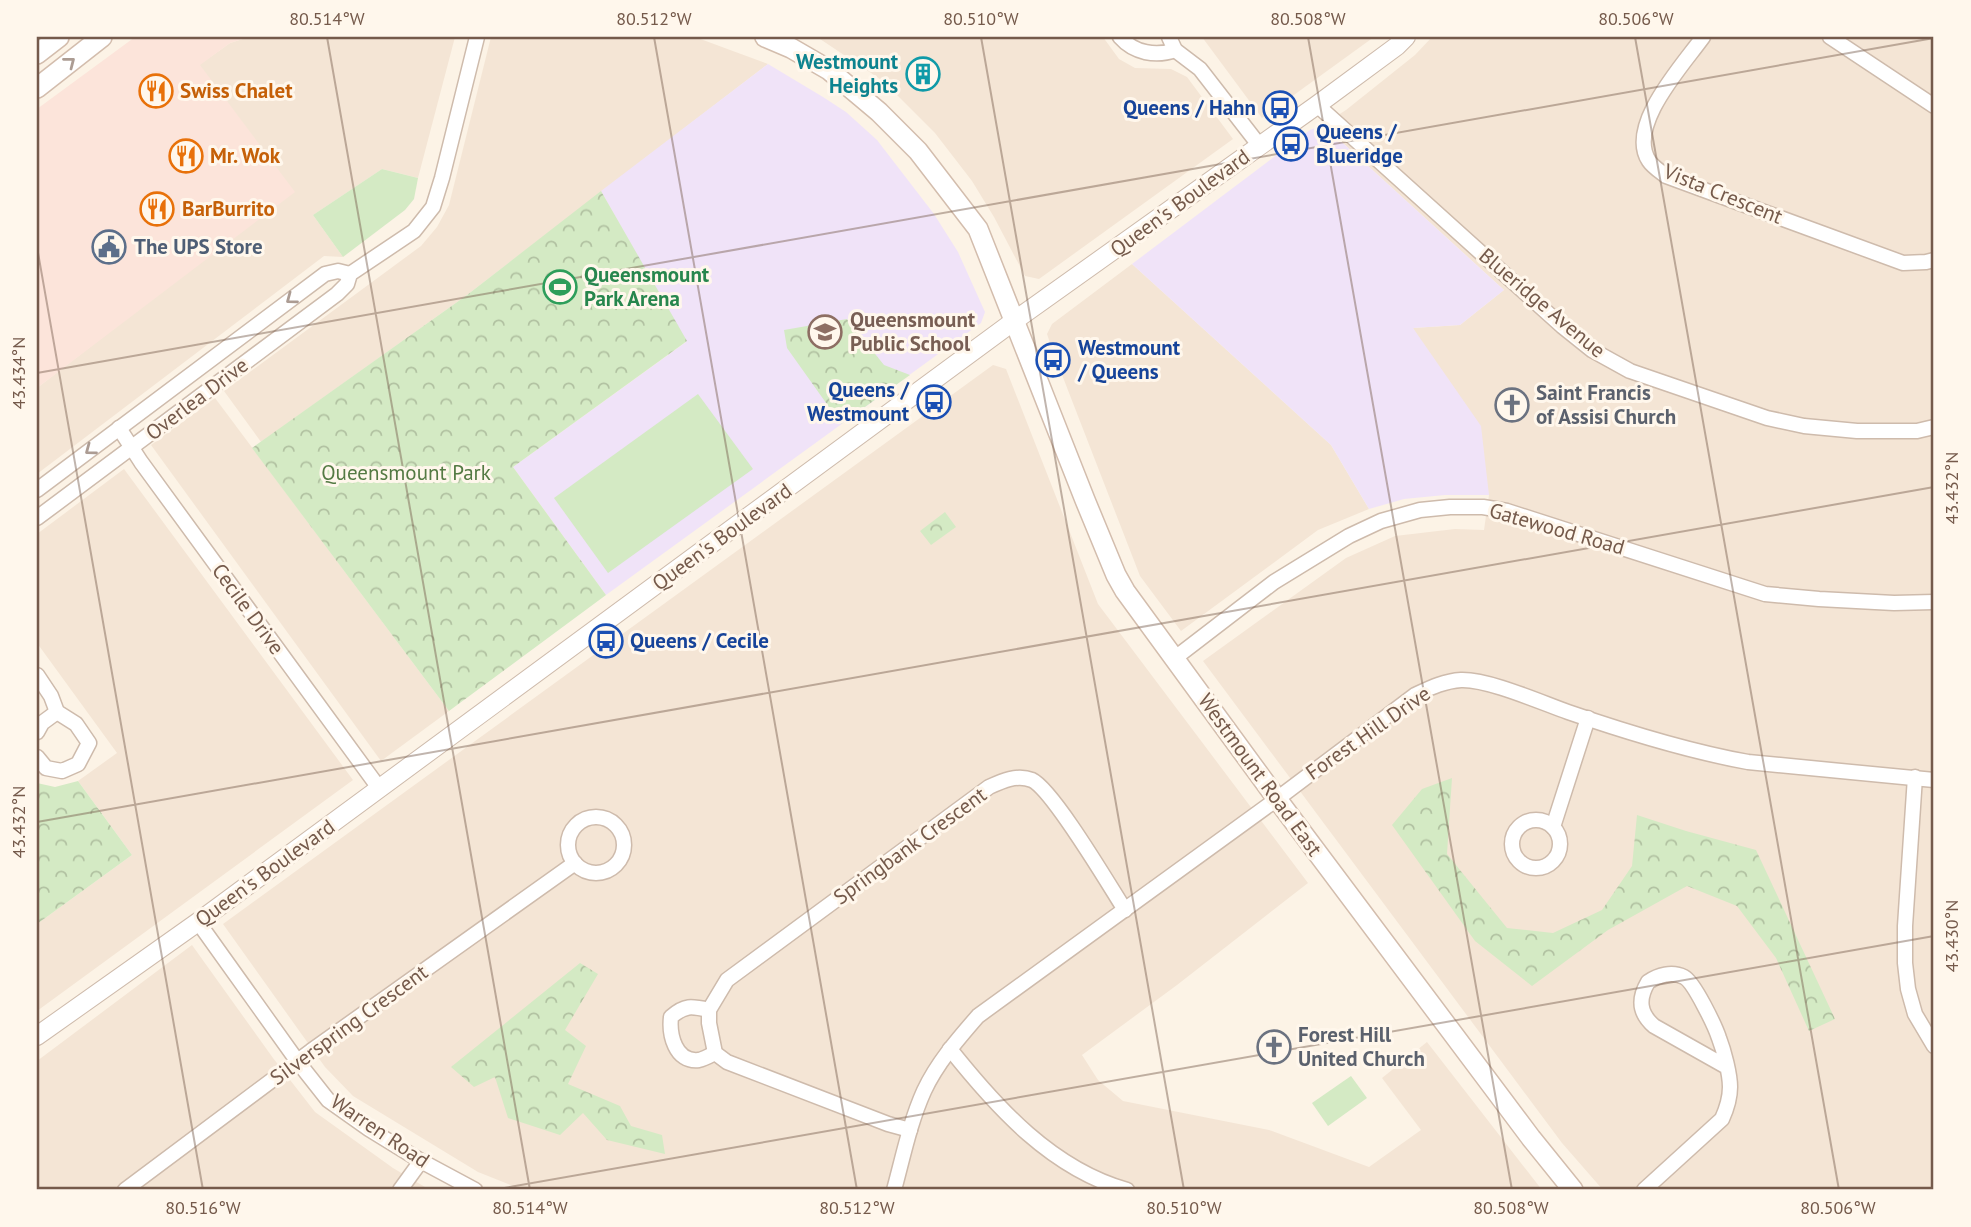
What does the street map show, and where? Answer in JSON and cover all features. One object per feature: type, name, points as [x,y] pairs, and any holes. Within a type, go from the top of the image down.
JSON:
[{"type":"main road","points":[[37,54],[59,37]]},
{"type":"main road","points":[[37,88],[102,37]]},
{"type":"main road","name":"Westmount Road East","points":[[765,37],[791,48],[829,70],[879,112],[918,151],[978,229],[1116,575],[1125,591],[1277,799],[1531,1138],[1573,1190]]},
{"type":"street","name":"Overlea Drive","points":[[37,518],[337,294],[351,274],[414,232],[433,207],[477,37]]},
{"type":"street","points":[[1120,37],[1135,49],[1162,55],[1172,43],[1200,68],[1259,145]]},
{"type":"street","name":"Queen's Boulevard","points":[[37,1035],[198,922],[1014,321],[1317,105],[1406,37]]},
{"type":"street","name":"Vista Crescent","points":[[1703,37],[1652,108],[1643,131],[1644,148],[1650,162],[1666,176],[1903,263],[1934,260]]},
{"type":"street","points":[[1830,37],[1934,107]]},
{"type":"street","name":"Blueridge Avenue","points":[[1317,105],[1562,326],[1592,350],[1630,372],[1767,418],[1804,426],[1857,432],[1917,431],[1934,428]]},
{"type":"street","name":"Overlea Drive","points":[[37,490],[325,274],[338,271],[351,274]]},
{"type":"street","name":"Cecile Drive","points":[[119,428],[379,788]]},
{"type":"street","name":"Gatewood Road","points":[[1175,658],[1274,582],[1349,536],[1381,521],[1420,510],[1450,507],[1483,507],[1507,511],[1765,594],[1894,603],[1934,602]]},
{"type":"street","points":[[37,675],[51,696],[57,712],[76,724],[89,743],[78,764],[62,771],[46,768],[37,757]]},
{"type":"street","name":"Forest Hill Drive","points":[[894,1190],[924,1090],[950,1049],[978,1016],[1277,799],[1415,695],[1435,685],[1461,680],[1486,684],[1588,719],[1748,762],[1934,780]]},
{"type":"street","points":[[37,732],[42,723],[57,712]]},
{"type":"street","points":[[1553,827],[1588,719]]},
{"type":"street","points":[[1915,777],[1905,964],[1915,1014],[1934,1046]]},
{"type":"street","name":"Springbank Crescent","points":[[709,1010],[727,980],[989,787],[1010,778],[1032,780],[1052,798],[1125,910]]},
{"type":"street","name":"Silverspring Crescent","points":[[125,1190],[575,863]]},
{"type":"street","name":"Warren Road","points":[[198,922],[328,1100],[421,1161],[475,1190]]},
{"type":"street","points":[[1644,1190],[1722,1119],[1728,1104],[1730,1085],[1719,1038],[1693,984],[1674,974],[1665,974],[1648,982],[1640,1001],[1646,1019],[1725,1066]]},
{"type":"street","points":[[715,1053],[699,1060],[686,1058],[676,1048],[670,1032],[671,1017],[682,1007],[709,1010],[715,1053],[727,1062],[887,1124],[910,1130]]},
{"type":"street","points":[[950,1049],[1003,1112],[1042,1146],[1077,1169],[1127,1190]]},
{"type":"street","points":[[400,1190],[421,1161]]},
{"type":"shaded area","points":[[135,37],[249,37],[230,43],[200,65],[295,192],[37,388],[37,109]]},
{"type":"shaded area","points":[[249,37],[455,37],[418,178],[382,169],[313,215],[343,257],[324,256],[37,474],[37,388],[116,327],[199,65],[230,43]]},
{"type":"shaded area","points":[[491,37],[695,37],[768,64],[467,295],[261,442],[224,391],[421,246],[437,227],[449,205]]},
{"type":"shaded area","points":[[817,37],[1103,37],[1119,59],[1135,68],[1171,69],[1187,77],[1233,139],[1039,279],[1025,276],[972,181],[935,133],[883,81]]},
{"type":"shaded area","points":[[1202,37],[1374,37],[1262,118]]},
{"type":"shaded area","points":[[1432,37],[1934,37],[1934,1190],[1603,1190],[1562,1143],[1203,661],[1346,558],[1395,536],[1455,529],[1484,530],[1489,495],[1413,328],[1460,325],[1504,290],[1332,133],[1321,126],[1346,110],[1415,55]]},
{"type":"shaded area","name":"Queensmount Public School","points":[[768,64],[846,112],[877,140],[934,214],[958,252],[985,312],[981,323],[606,595],[513,467],[686,342],[601,191]]},
{"type":"shaded area","points":[[1321,126],[1332,133],[1504,290],[1460,325],[1413,328],[1481,426],[1489,495],[1404,499],[1369,509],[1331,445],[1132,264],[1310,130]]},
{"type":"shaded area","points":[[1132,264],[1331,445],[1369,509],[1318,530],[1181,631],[1140,576],[1047,334],[1052,324]]},
{"type":"shaded area","points":[[993,365],[1006,369],[1098,604],[1308,883],[1082,1055],[1098,1080],[1123,1101],[1269,1130],[1369,1167],[1421,1130],[1382,1078],[1427,1042],[1542,1190],[523,1190],[478,1172],[353,1096],[325,1067],[223,924]]},
{"type":"shaded area","points":[[215,398],[449,711],[381,761],[151,445]]},
{"type":"shaded area","points":[[124,469],[353,780],[37,1011],[37,924],[132,855],[78,781],[117,753],[37,643],[37,534]]},
{"type":"shaded area","points":[[192,945],[315,1112],[393,1168],[430,1190],[37,1190],[37,1061]]},
{"type":"green space","points":[[382,169],[418,178],[414,199],[405,210],[343,257],[313,215]]},
{"type":"green space","name":"Queensmount Park","points":[[601,191],[687,341],[513,467],[606,595],[449,711],[252,448],[467,295]]},
{"type":"green space","points":[[847,319],[884,365],[910,375],[841,424],[787,348],[784,330]]},
{"type":"green space","points":[[698,394],[753,469],[608,573],[554,498]]},
{"type":"green space","points":[[945,512],[956,527],[931,545],[920,531]]},
{"type":"green space","points":[[1452,778],[1447,854],[1507,928],[1553,933],[1602,910],[1632,866],[1637,815],[1756,850],[1835,1019],[1809,1031],[1776,958],[1737,906],[1687,886],[1608,930],[1532,986],[1475,941],[1392,825],[1422,789]]},
{"type":"green space","points":[[78,781],[132,855],[37,924],[37,783],[55,787]]},
{"type":"green space","points":[[580,963],[598,974],[565,1030],[586,1046],[568,1084],[620,1106],[631,1126],[662,1135],[665,1154],[607,1140],[583,1113],[560,1135],[508,1118],[495,1077],[474,1087],[451,1067]]},
{"type":"green space","points":[[1351,1076],[1367,1098],[1328,1126],[1312,1103]]},
{"type":"place","name":"Westmount Heights","points":[[923,74]]},
{"type":"place","name":"Swiss Chalet","points":[[156,91]]},
{"type":"place","name":"Queens / Hahn","points":[[1280,108]]},
{"type":"place","name":"Queens / Blueridge","points":[[1291,144]]},
{"type":"place","name":"Mr. Wok","points":[[186,156]]},
{"type":"place","name":"BarBurrito","points":[[157,209]]},
{"type":"place","name":"The UPS Store","points":[[109,247]]},
{"type":"place","name":"Queensmount Park Arena","points":[[560,287]]},
{"type":"place","name":"Queensmount Public School","points":[[825,332]]},
{"type":"place","name":"Westmount / Queens","points":[[1053,360]]},
{"type":"place","name":"Queens / Westmount","points":[[934,402]]},
{"type":"place","name":"Saint Francis of Assisi Church","points":[[1512,405]]},
{"type":"place","name":"Queens / Cecile","points":[[606,641]]},
{"type":"place","name":"Forest Hill United Church","points":[[1274,1047]]}]
